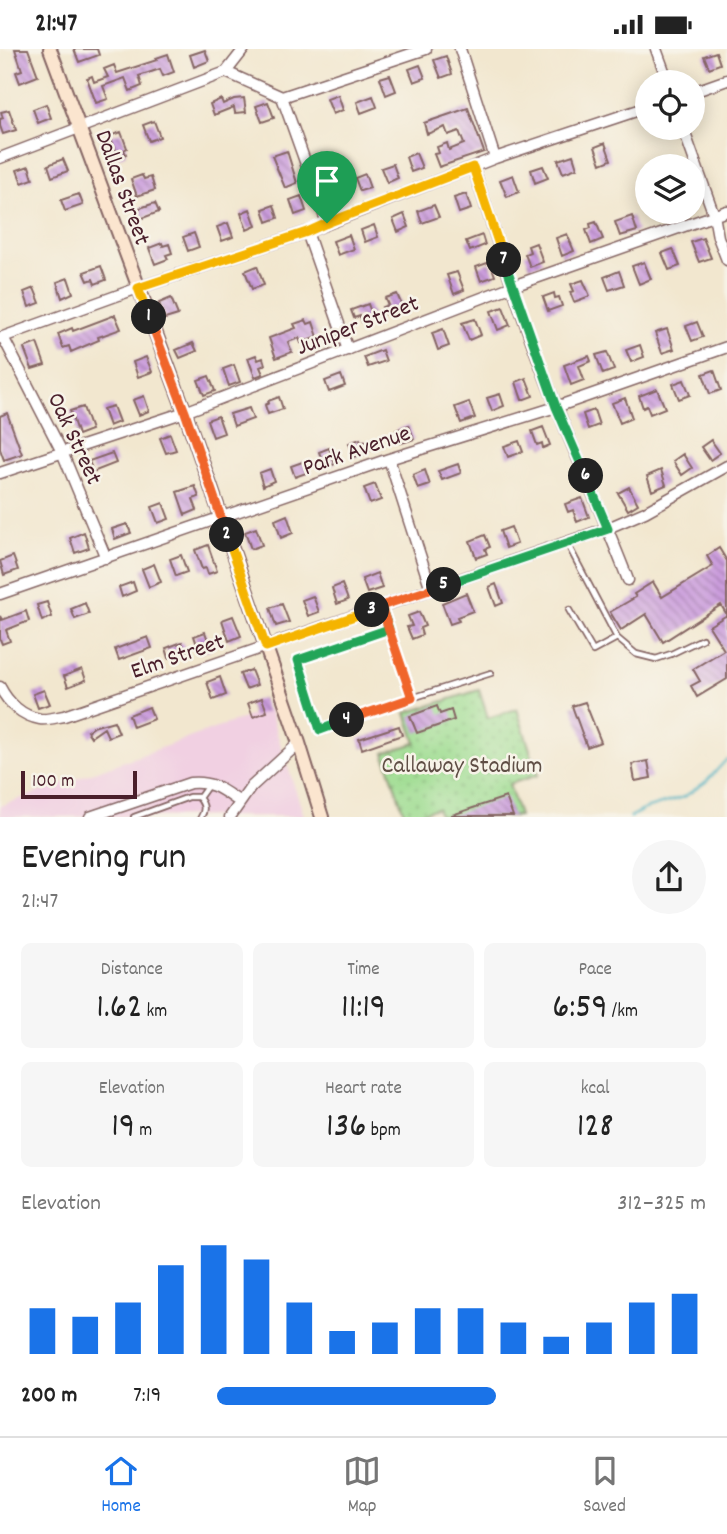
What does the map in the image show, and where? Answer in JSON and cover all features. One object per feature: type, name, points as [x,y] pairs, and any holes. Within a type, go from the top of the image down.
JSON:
[{"type":"street","name":"Dallas Street","points":[[50,49],[185,412],[322,817]]},
{"type":"street","points":[[0,158],[226,72],[244,49]]},
{"type":"street","points":[[226,72],[282,97],[426,49]]},
{"type":"street","points":[[460,49],[495,158]]},
{"type":"street","points":[[656,49],[664,70]]},
{"type":"street","points":[[705,88],[727,80]]},
{"type":"street","points":[[282,97],[327,223]]},
{"type":"street","points":[[2,338],[138,288],[307,232],[495,158],[635,111]]},
{"type":"street","points":[[688,140],[727,260]]},
{"type":"street","points":[[473,167],[556,407],[628,580]]},
{"type":"street","name":"Juniper Street","points":[[0,473],[185,412],[513,286],[727,211]]},
{"type":"street","points":[[307,232],[348,350]]},
{"type":"street","name":"Oak Street","points":[[2,338],[62,452],[106,558]]},
{"type":"street","name":"Park Avenue","points":[[0,594],[388,459],[556,407],[727,347]]},
{"type":"street","points":[[388,459],[431,589]]},
{"type":"street","name":"Elm Street","points":[[0,687],[11,705],[26,714],[41,719],[64,716],[608,529],[645,512],[727,466]]},
{"type":"street","points":[[230,817],[251,787],[299,743]]},
{"type":"street","points":[[90,817],[110,813],[190,783],[210,783],[240,802]]},
{"type":"lane","points":[[566,543],[617,638],[636,654],[656,659],[702,639]]},
{"type":"lane","points":[[381,606],[412,698]]},
{"type":"lane","points":[[569,610],[593,651],[617,638]]},
{"type":"lane","points":[[389,629],[298,660],[320,730],[491,673]]},
{"type":"lane","points":[[199,798],[210,783]]},
{"type":"lane","points":[[134,817],[189,797],[198,797],[202,801],[204,810],[201,817]]},
{"type":"shaded area","points":[[269,709],[304,816],[0,817],[0,806]]},
{"type":"green space","name":"Callaway Stadium","points":[[479,690],[488,718],[517,709],[538,775],[509,784],[519,816],[440,816],[437,808],[405,816],[384,753],[416,743],[406,713]]},
{"type":"building","points":[[15,49],[28,49],[38,76],[20,83],[16,72],[22,70]]},
{"type":"building","points":[[74,49],[97,49],[99,55],[79,62]]},
{"type":"building","points":[[205,50],[209,61],[194,67],[190,55]]},
{"type":"building","points":[[716,52],[720,64],[709,68],[704,56]]},
{"type":"building","points":[[168,54],[174,72],[163,76],[160,69],[139,76],[142,86],[130,91],[125,78],[103,86],[108,99],[96,103],[87,78],[92,76],[94,82],[108,77],[104,69],[114,65],[117,73]]},
{"type":"building","points":[[446,56],[452,74],[441,78],[434,60]]},
{"type":"building","points":[[420,65],[425,78],[414,82],[409,69]]},
{"type":"building","points":[[390,75],[396,91],[386,95],[380,78]]},
{"type":"building","points":[[338,95],[343,110],[333,114],[327,99]]},
{"type":"building","points":[[373,96],[377,107],[361,113],[357,102]]},
{"type":"building","points":[[244,98],[246,112],[235,113],[234,107],[214,115],[210,104],[221,99],[223,104]]},
{"type":"building","points":[[268,102],[274,118],[262,122],[256,106]]},
{"type":"building","points":[[46,104],[51,118],[38,123],[33,109]]},
{"type":"building","points":[[468,108],[484,152],[439,167],[434,154],[439,153],[437,147],[447,143],[449,150],[464,144],[459,131],[448,135],[445,127],[427,134],[424,123]]},
{"type":"building","points":[[9,110],[16,130],[3,134],[0,126],[0,119],[3,118],[1,112]]},
{"type":"building","points":[[154,121],[160,137],[149,141],[143,125]]},
{"type":"building","points":[[121,132],[127,148],[124,150],[126,154],[119,157],[109,136]]},
{"type":"building","points":[[605,143],[611,160],[601,164],[595,147]]},
{"type":"building","points":[[287,151],[297,183],[285,188],[272,156]]},
{"type":"building","points":[[416,153],[422,168],[411,172],[406,157]]},
{"type":"building","points":[[573,155],[577,168],[563,173],[558,160]]},
{"type":"building","points":[[63,159],[68,171],[52,177],[48,165]]},
{"type":"building","points":[[338,162],[342,172],[335,175],[343,198],[332,202],[327,187],[331,186],[324,167]]},
{"type":"building","points":[[393,164],[398,178],[387,183],[381,168]]},
{"type":"building","points":[[29,166],[33,179],[22,183],[17,170]]},
{"type":"building","points":[[543,166],[548,178],[535,183],[531,170]]},
{"type":"building","points":[[365,174],[370,188],[360,191],[355,178]]},
{"type":"building","points":[[142,175],[144,179],[151,177],[155,190],[137,196],[131,179]]},
{"type":"building","points":[[513,175],[519,192],[507,197],[500,180]]},
{"type":"building","points":[[79,194],[83,205],[65,211],[61,200]]},
{"type":"building","points":[[466,194],[471,209],[459,213],[454,198]]},
{"type":"building","points":[[301,196],[306,211],[295,215],[290,200]]},
{"type":"building","points":[[155,203],[159,212],[140,219],[137,209]]},
{"type":"building","points":[[274,205],[278,218],[267,222],[263,209]]},
{"type":"building","points":[[434,205],[439,217],[422,223],[418,211]]},
{"type":"building","points":[[250,209],[256,226],[247,230],[241,213]]},
{"type":"building","points":[[404,214],[409,227],[398,232],[393,219]]},
{"type":"building","points":[[632,216],[637,231],[620,236],[615,222]]},
{"type":"building","points":[[596,222],[603,239],[591,244],[586,230],[591,228],[590,224]]},
{"type":"building","points":[[228,223],[233,237],[222,241],[217,227]]},
{"type":"building","points":[[374,225],[378,237],[365,242],[361,230]]},
{"type":"building","points":[[194,233],[199,247],[188,251],[183,237]]},
{"type":"building","points":[[567,234],[574,251],[562,256],[556,238]]},
{"type":"building","points":[[349,235],[354,249],[338,255],[333,241]]},
{"type":"building","points":[[482,235],[485,245],[470,251],[466,241]]},
{"type":"building","points":[[703,238],[711,258],[699,262],[691,242]]},
{"type":"building","points":[[162,243],[163,246],[169,244],[172,253],[166,255],[168,259],[155,264],[149,248]]},
{"type":"building","points":[[536,243],[543,262],[530,267],[525,254],[530,252],[528,246]]},
{"type":"building","points":[[673,249],[680,266],[669,270],[662,253]]},
{"type":"building","points":[[490,262],[495,276],[481,281],[476,267]]},
{"type":"building","points":[[644,262],[651,279],[639,284],[632,266]]},
{"type":"building","points":[[101,266],[106,280],[95,284],[93,279],[88,281],[84,272]]},
{"type":"building","points":[[257,266],[264,285],[252,289],[245,271]]},
{"type":"building","points":[[619,271],[624,285],[609,290],[604,277]]},
{"type":"building","points":[[457,272],[464,290],[454,294],[447,275]]},
{"type":"building","points":[[68,278],[73,293],[62,298],[57,282]]},
{"type":"building","points":[[583,280],[590,296],[574,302],[570,292],[574,291],[571,284]]},
{"type":"building","points":[[34,288],[40,303],[29,307],[24,292]]},
{"type":"building","points":[[554,293],[555,298],[559,297],[562,306],[548,311],[543,297]]},
{"type":"building","points":[[397,294],[403,308],[385,314],[382,307],[388,305],[385,298]]},
{"type":"building","points":[[171,298],[178,315],[165,319],[159,303]]},
{"type":"building","points":[[368,304],[373,318],[362,322],[360,316],[354,318],[351,310]]},
{"type":"building","points":[[503,307],[510,325],[498,330],[491,311]]},
{"type":"building","points":[[115,315],[121,329],[98,337],[99,340],[71,352],[69,346],[63,348],[58,334]]},
{"type":"building","points":[[475,319],[481,335],[469,340],[462,323]]},
{"type":"building","points":[[306,320],[308,324],[313,322],[318,337],[301,343],[299,338],[288,342],[292,352],[276,358],[269,338],[296,328],[294,324]]},
{"type":"building","points":[[697,322],[703,337],[692,341],[686,326]]},
{"type":"building","points":[[443,329],[449,346],[438,350],[432,333]]},
{"type":"building","points":[[667,329],[674,349],[662,353],[655,333]]},
{"type":"building","points":[[37,343],[45,365],[32,369],[24,348]]},
{"type":"building","points":[[193,343],[197,351],[180,358],[176,350]]},
{"type":"building","points":[[640,345],[644,357],[631,362],[626,350]]},
{"type":"building","points":[[382,350],[386,361],[368,367],[364,357]]},
{"type":"building","points":[[607,352],[614,370],[603,374],[596,355]]},
{"type":"building","points":[[256,355],[258,360],[263,358],[265,365],[260,367],[263,374],[255,377],[248,358]]},
{"type":"building","points":[[589,356],[591,361],[579,366],[584,380],[571,385],[564,365]]},
{"type":"building","points":[[146,357],[152,372],[138,377],[133,362]]},
{"type":"building","points":[[234,365],[240,382],[229,386],[223,369]]},
{"type":"building","points":[[714,370],[721,390],[710,394],[703,374]]},
{"type":"building","points":[[341,375],[345,386],[329,392],[325,381]]},
{"type":"building","points":[[209,376],[215,391],[204,395],[198,380]]},
{"type":"building","points":[[526,378],[533,396],[522,400],[516,382]]},
{"type":"building","points":[[684,380],[690,395],[679,399],[673,384]]},
{"type":"building","points":[[657,389],[665,408],[650,414],[647,406],[643,408],[639,396]]},
{"type":"building","points":[[500,394],[504,406],[492,411],[487,398]]},
{"type":"building","points":[[144,396],[149,411],[139,415],[133,400]]},
{"type":"building","points":[[279,397],[283,409],[268,414],[265,405]]},
{"type":"building","points":[[625,398],[632,418],[620,423],[612,403]]},
{"type":"building","points":[[469,402],[475,418],[461,423],[455,407]]},
{"type":"building","points":[[113,406],[119,422],[109,426],[103,409]]},
{"type":"building","points":[[83,407],[91,430],[78,435],[70,411]]},
{"type":"building","points":[[249,408],[253,419],[234,426],[230,414]]},
{"type":"building","points":[[594,410],[599,425],[588,429],[583,414]]},
{"type":"building","points":[[7,413],[22,454],[4,460],[0,449],[0,416]]},
{"type":"building","points":[[218,416],[224,433],[213,437],[207,420]]},
{"type":"building","points":[[409,425],[414,439],[401,443],[396,430]]},
{"type":"building","points":[[543,427],[550,445],[543,448],[542,443],[537,445],[532,431]]},
{"type":"building","points":[[170,434],[176,450],[166,453],[160,438]]},
{"type":"building","points":[[360,439],[361,443],[366,441],[370,451],[354,457],[349,443]]},
{"type":"building","points":[[711,440],[720,453],[710,460],[701,447]]},
{"type":"building","points":[[519,441],[523,452],[508,457],[504,446]]},
{"type":"building","points":[[329,448],[335,464],[325,468],[319,452]]},
{"type":"building","points":[[112,453],[116,463],[93,472],[89,461]]},
{"type":"building","points":[[683,454],[692,468],[682,475],[673,461]]},
{"type":"building","points":[[305,461],[309,472],[295,477],[291,466]]},
{"type":"building","points":[[458,464],[461,473],[442,480],[438,471]]},
{"type":"building","points":[[270,469],[274,481],[263,486],[259,473]]},
{"type":"building","points":[[425,470],[430,485],[418,489],[413,475]]},
{"type":"building","points":[[661,470],[666,485],[652,491],[647,476]]},
{"type":"building","points":[[375,484],[381,500],[370,504],[364,488]]},
{"type":"building","points":[[195,486],[199,497],[193,499],[197,510],[185,515],[177,492]]},
{"type":"building","points":[[629,487],[638,504],[628,510],[618,493]]},
{"type":"building","points":[[582,498],[589,517],[577,522],[573,510],[568,512],[565,504]]},
{"type":"building","points":[[163,503],[169,519],[158,523],[152,507]]},
{"type":"building","points":[[287,515],[293,533],[281,538],[275,520]]},
{"type":"building","points":[[127,524],[131,533],[115,539],[112,529]]},
{"type":"building","points":[[511,527],[517,544],[506,548],[500,531]]},
{"type":"building","points":[[256,528],[262,545],[251,549],[245,532]]},
{"type":"building","points":[[84,532],[89,548],[75,553],[70,538]]},
{"type":"building","points":[[485,535],[490,547],[485,549],[487,554],[476,558],[470,541]]},
{"type":"building","points":[[208,545],[217,571],[208,574],[206,568],[202,569],[195,550]]},
{"type":"building","points":[[719,548],[727,561],[727,615],[721,605],[663,642],[646,614],[621,630],[610,612],[636,597],[634,594],[653,582],[662,597],[713,566],[707,556]]},
{"type":"building","points":[[181,555],[187,572],[176,576],[170,559]]},
{"type":"building","points":[[13,556],[18,570],[4,575],[0,561]]},
{"type":"building","points":[[154,564],[161,582],[149,587],[142,569]]},
{"type":"building","points":[[377,573],[382,588],[367,593],[362,579]]},
{"type":"building","points":[[133,582],[136,591],[122,597],[119,587]]},
{"type":"building","points":[[342,584],[348,600],[337,604],[332,588]]},
{"type":"building","points":[[496,584],[503,603],[496,606],[489,587]]},
{"type":"building","points":[[466,593],[473,611],[457,617],[459,621],[450,624],[442,603]]},
{"type":"building","points":[[313,596],[319,612],[308,616],[302,600]]},
{"type":"building","points":[[47,602],[52,617],[42,621],[37,605]]},
{"type":"building","points":[[85,603],[89,614],[75,619],[71,609]]},
{"type":"building","points":[[282,604],[289,622],[276,626],[270,608]]},
{"type":"building","points":[[26,611],[29,621],[6,630],[10,641],[2,644],[0,616],[2,620]]},
{"type":"building","points":[[419,612],[425,626],[420,628],[422,635],[412,639],[407,627],[412,626],[408,616]]},
{"type":"building","points":[[727,615],[727,679],[697,697],[691,686],[700,681],[693,669],[724,650],[709,626]]},
{"type":"building","points":[[233,616],[241,636],[229,641],[222,620]]},
{"type":"building","points":[[205,632],[211,649],[200,653],[194,636]]},
{"type":"building","points":[[148,637],[152,648],[119,660],[115,649]]},
{"type":"building","points":[[182,642],[186,652],[169,658],[166,648]]},
{"type":"building","points":[[82,669],[86,680],[68,687],[64,676]]},
{"type":"building","points":[[251,670],[257,685],[246,689],[240,674]]},
{"type":"building","points":[[220,677],[226,695],[213,700],[207,682]]},
{"type":"building","points":[[44,690],[50,704],[38,708],[33,694]]},
{"type":"building","points":[[262,698],[267,712],[253,717],[248,703]]},
{"type":"building","points":[[585,702],[601,742],[587,747],[572,706]]},
{"type":"building","points":[[437,706],[440,714],[451,710],[454,720],[417,733],[410,716]]},
{"type":"building","points":[[149,707],[154,719],[133,727],[129,715]]},
{"type":"building","points":[[114,721],[119,733],[108,737],[104,728],[91,737],[87,731],[93,727]]},
{"type":"building","points":[[399,726],[402,735],[362,749],[359,739]]},
{"type":"building","points":[[648,761],[651,778],[635,781],[632,764]]},
{"type":"building","points":[[506,797],[513,816],[452,816],[452,815]]},
{"type":"waterway","points":[[630,817],[645,809],[684,797],[707,781],[727,759]]},
{"type":"route","points":[[327,223],[138,288],[185,412],[266,647],[381,606],[389,629],[298,660],[320,730],[412,698],[381,606],[608,529],[556,407],[473,167],[327,223]]}]
